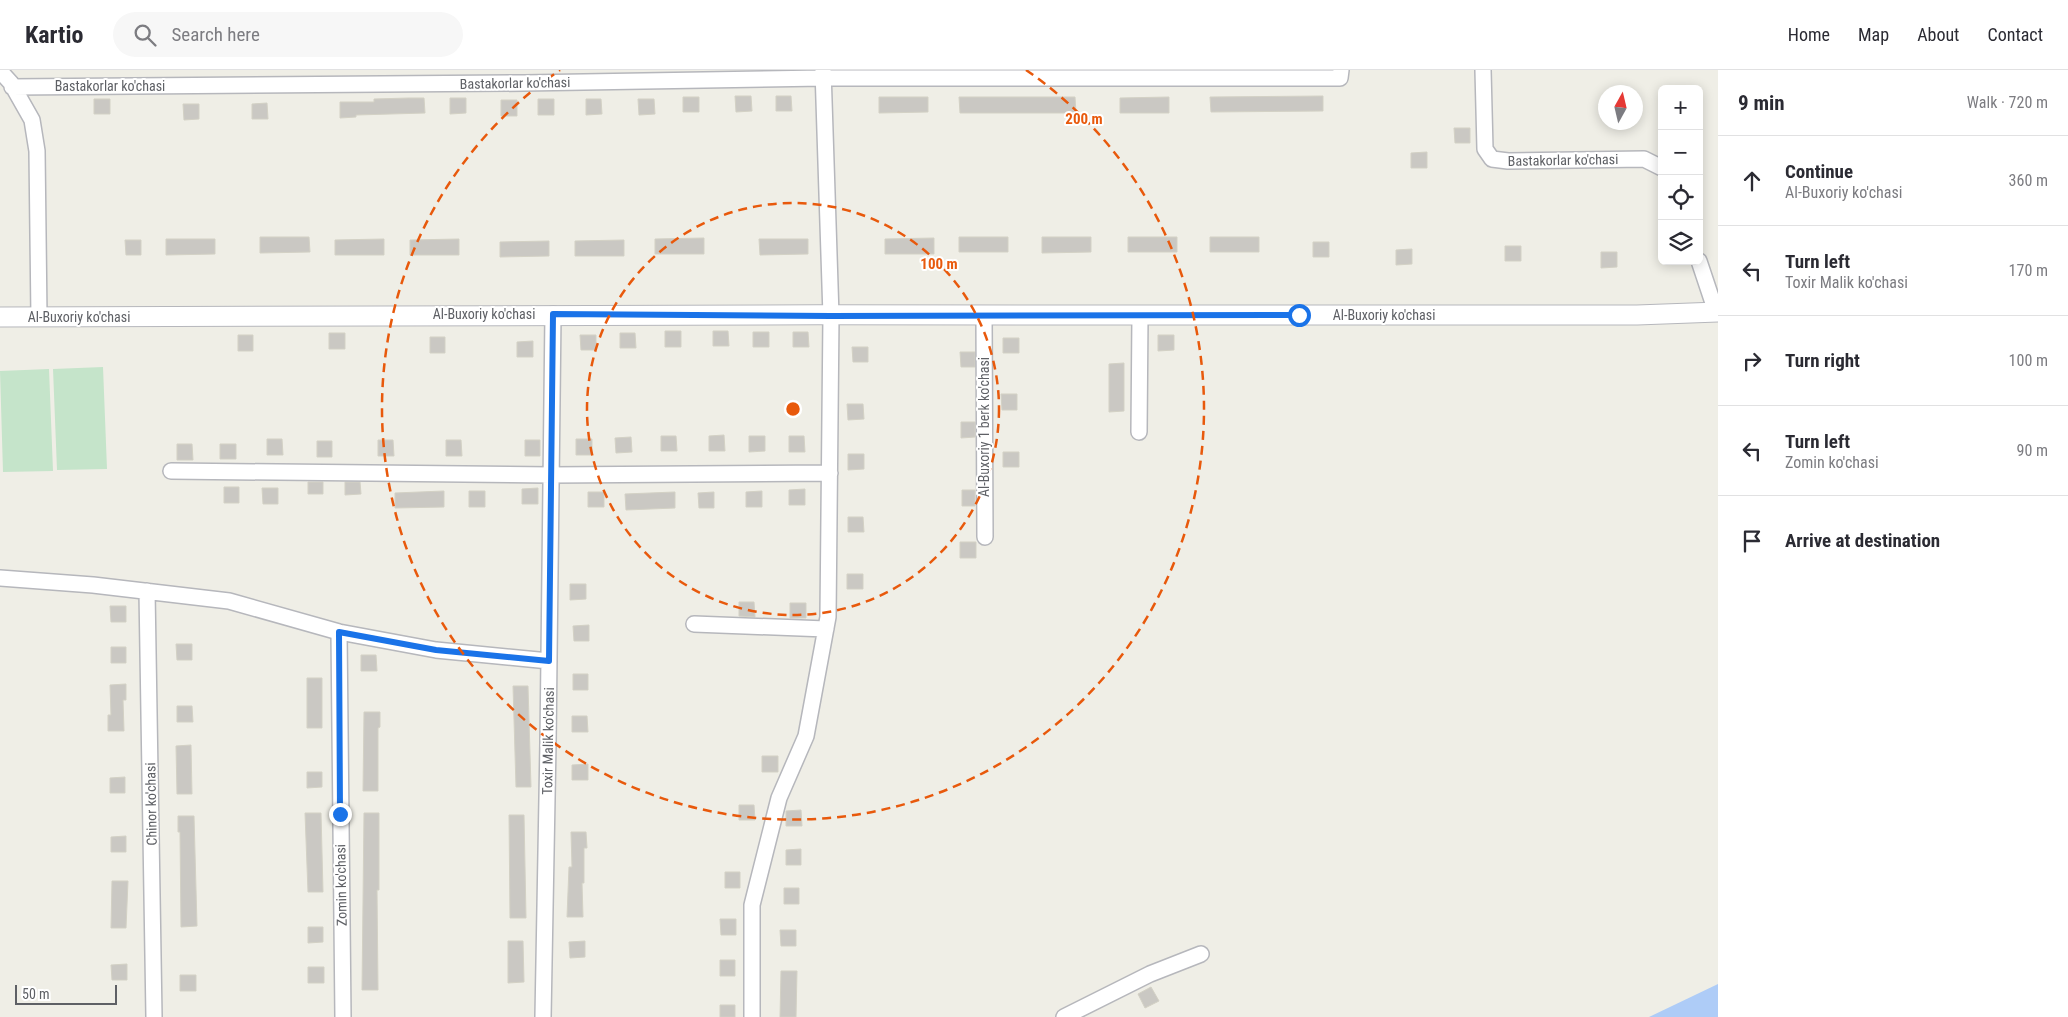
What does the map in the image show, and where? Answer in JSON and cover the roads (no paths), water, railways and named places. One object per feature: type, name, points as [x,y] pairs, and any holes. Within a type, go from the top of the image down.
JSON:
[{"type":"street","name":"Bastakorlar ko'chasi","points":[[12,87],[524,83],[823,74],[1340,78],[1341,70]]},
{"type":"street","name":"Bastakorlar ko'chasi","points":[[1483,70],[1485,149],[1492,159],[1508,161],[1644,158],[1658,166]]},
{"type":"street","points":[[0,71],[32,120],[37,152],[39,317]]},
{"type":"street","points":[[752,1017],[752,905],[779,798],[806,736],[828,617],[831,316],[823,74]]},
{"type":"street","points":[[1700,265],[1717,312]]},
{"type":"street","name":"Al-Buxoriy ko'chasi","points":[[0,317],[553,314],[831,316],[1627,315],[1717,312]]},
{"type":"street","name":"Toxir Malik ko'chasi","points":[[543,1017],[553,314]]},
{"type":"street","name":"Al-Buxoriy 1 berk ko'chasi","points":[[984,316],[985,537]]},
{"type":"street","points":[[1139,432],[1140,316]]},
{"type":"street","points":[[171,471],[551,475],[830,473]]},
{"type":"street","points":[[0,578],[93,585],[229,601],[339,632],[436,650],[549,661]]},
{"type":"street","name":"Chinor ko'chasi","points":[[147,591],[154,1017]]},
{"type":"street","points":[[694,624],[826,629]]},
{"type":"street","name":"Zomin ko'chasi","points":[[339,632],[342,1017]]},
{"type":"street","points":[[1064,1017],[1150,974],[1201,954]]},
{"type":"water","points":[[1718,984],[1718,1017],[1649,1017]]}]
